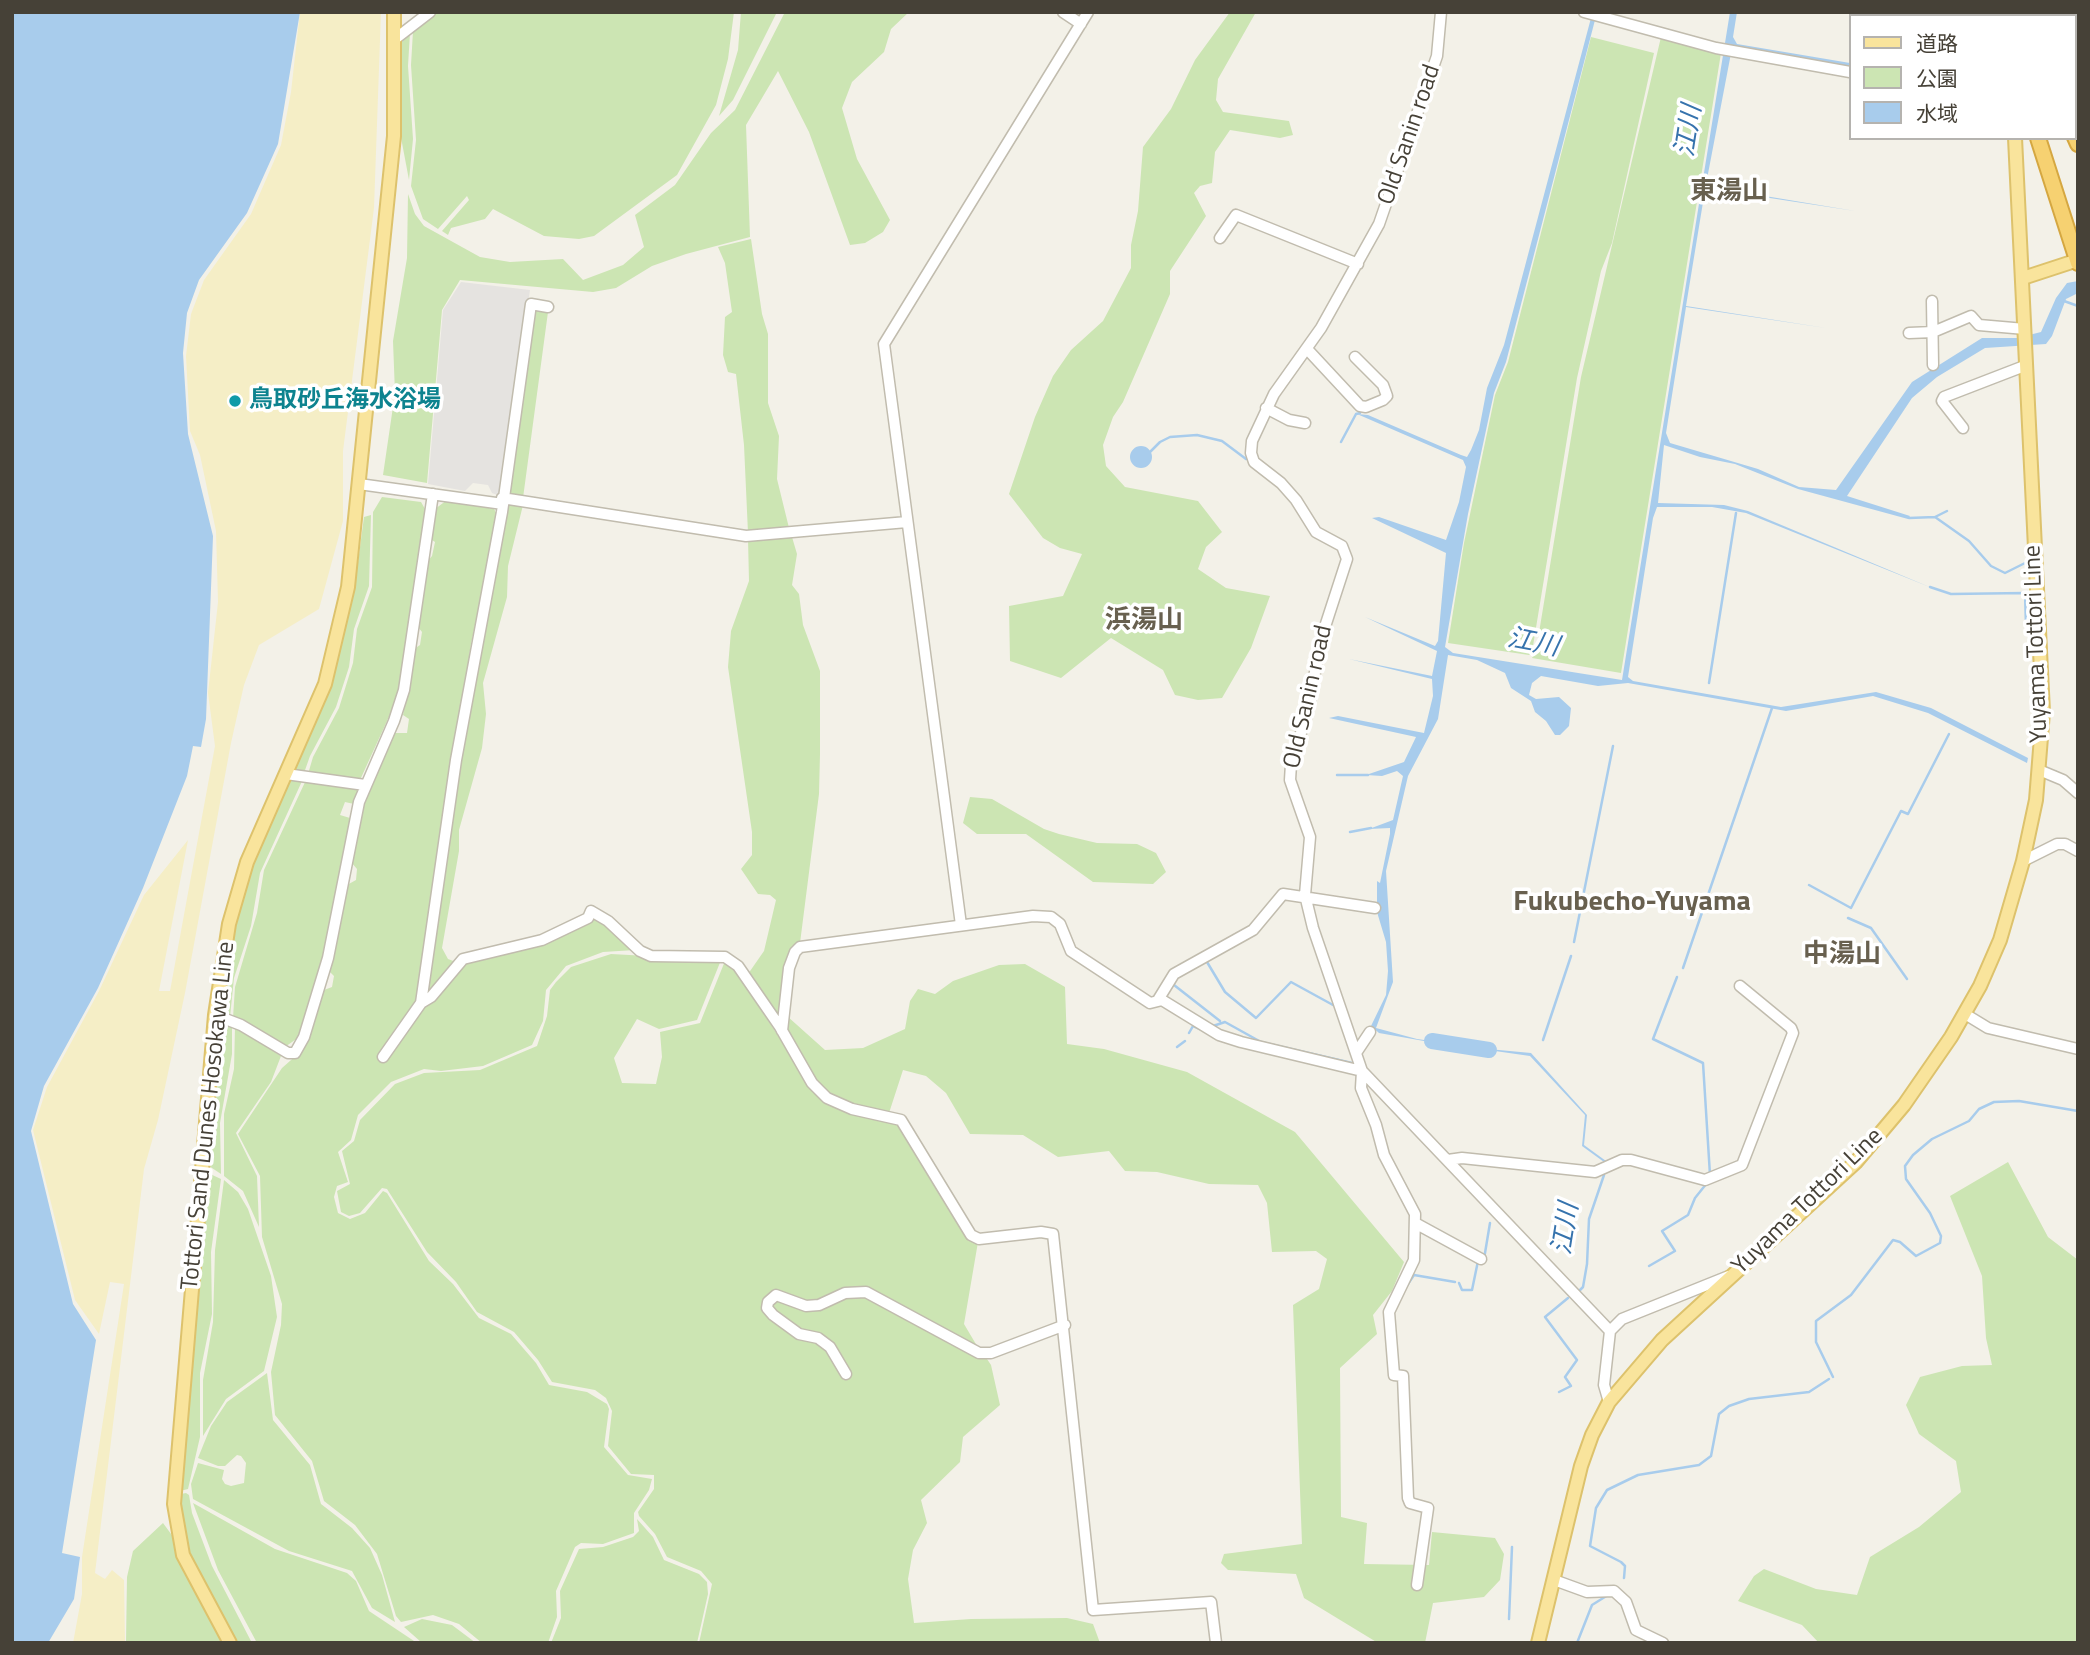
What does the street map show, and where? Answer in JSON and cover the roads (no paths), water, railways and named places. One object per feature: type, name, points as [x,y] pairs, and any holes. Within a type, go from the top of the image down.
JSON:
[{"type":"highway","points":[[2040,140],[2077,261]]},
{"type":"main road","name":"Tottori Sand Dunes Hosokawa Line","points":[[230,1643],[183,1555],[174,1504],[215,1015],[229,924],[247,862],[325,684],[340,632],[359,484],[394,136],[394,12]]},
{"type":"main road","name":"Yuyama Tottori Line","points":[[1538,1643],[1581,1466],[1592,1435],[1609,1402],[1648,1354],[1856,1162],[1904,1105],[1965,1014],[2000,940],[2023,861],[2039,770],[2043,712],[2015,140]]},
{"type":"main road","points":[[2023,278],[2077,261]]},
{"type":"street","points":[[395,39],[430,12]]},
{"type":"street","points":[[1063,12],[1081,24]]},
{"type":"street","points":[[961,925],[884,344],[1088,12]]},
{"type":"street","name":"Old Sanin road","points":[[1441,12],[1441,36],[1433,68],[1388,200],[1358,264],[1307,349],[1266,408],[1252,441],[1251,453],[1254,462],[1280,482],[1296,499],[1316,532],[1342,546],[1347,559],[1321,639],[1308,711],[1291,764],[1293,796],[1310,837],[1305,895],[1327,972],[1362,1071],[1610,1331]]},
{"type":"street","points":[[1584,12],[1717,48],[1848,72]]},
{"type":"street","points":[[1220,238],[1236,215],[1358,264]]},
{"type":"street","points":[[1932,301],[1933,365]]},
{"type":"street","points":[[421,1003],[458,747],[502,501],[531,304],[548,307]]},
{"type":"street","points":[[1909,333],[1933,332],[1971,316],[1979,325],[2025,329]]},
{"type":"street","points":[[1307,349],[1360,405],[1366,407],[1383,400],[1387,396],[1383,385],[1355,357]]},
{"type":"street","points":[[1963,428],[1942,401],[1944,397],[2027,365]]},
{"type":"street","points":[[1266,408],[1289,420],[1305,423]]},
{"type":"street","points":[[359,484],[502,501],[747,536],[907,522]]},
{"type":"street","points":[[215,1015],[233,1021],[288,1053],[295,1053],[304,1037],[328,958],[347,855],[365,785],[394,721],[404,690],[433,494]]},
{"type":"street","points":[[2039,770],[2063,780],[2078,793]]},
{"type":"street","points":[[286,774],[365,785]]},
{"type":"street","points":[[2023,861],[2057,844],[2065,844],[2078,851]]},
{"type":"street","points":[[782,1031],[789,968],[794,952],[800,947],[1033,916],[1051,917],[1060,924],[1071,951],[1150,1003],[1158,1000],[1174,974],[1253,930],[1269,915],[1283,894],[1305,895],[1375,908]]},
{"type":"street","points":[[383,1057],[421,1003],[463,959],[542,940],[588,918],[591,911],[608,921],[640,951],[651,956],[725,957],[732,961],[782,1031],[811,1083],[827,1098],[852,1109],[901,1120],[971,1236],[979,1239],[1041,1232],[1053,1234],[1065,1325],[1093,1610],[1211,1602],[1216,1643]]},
{"type":"street","points":[[1448,1160],[1462,1158],[1595,1171],[1622,1160],[1631,1160],[1704,1180],[1742,1166],[1793,1033],[1791,1028],[1740,986]]},
{"type":"street","points":[[1158,1000],[1219,1035],[1362,1071],[1361,1088],[1376,1125],[1384,1155],[1413,1209],[1415,1223],[1414,1260],[1389,1312],[1394,1375],[1403,1376],[1408,1497],[1410,1503],[1428,1508],[1417,1585]]},
{"type":"street","points":[[1965,1014],[1988,1028],[2078,1049]]},
{"type":"street","points":[[1356,1053],[1370,1032]]},
{"type":"street","points":[[1415,1223],[1481,1259]]},
{"type":"street","points":[[1609,1402],[1604,1385],[1610,1331],[1622,1319],[1736,1273]]},
{"type":"street","points":[[846,1374],[824,1341],[799,1334],[772,1315],[768,1302],[776,1296],[806,1306],[819,1305],[845,1293],[866,1292],[979,1353],[991,1353],[1065,1325]]},
{"type":"street","points":[[1554,1580],[1596,1593],[1614,1591],[1626,1602],[1636,1630],[1663,1643]]},
{"type":"water","points":[[12,12],[300,12],[278,144],[247,213],[199,280],[187,313],[183,353],[188,434],[213,536],[206,719],[201,747],[193,746],[187,776],[143,888],[98,988],[44,1086],[31,1131],[73,1304],[96,1340],[62,1553],[80,1557],[74,1599],[48,1643],[12,1643]]},
{"type":"water","points":[[1730,12],[1737,12],[1733,37],[1737,44],[1848,63],[1848,68],[1732,48],[1707,179],[1723,189],[1855,211],[1724,191],[1706,184],[1686,306],[1826,328],[1686,307],[1666,433],[1670,443],[1758,469],[1799,487],[1836,490],[1912,382],[1982,338],[2017,338],[2041,332],[2056,298],[2067,283],[2078,281],[2078,293],[2066,299],[2052,336],[2046,344],[1985,348],[1937,377],[1912,398],[1847,496],[1910,516],[1908,519],[1798,489],[1735,464],[1700,457],[1664,445],[1658,503],[1724,505],[1748,511],[1932,588],[1746,513],[1712,507],[1657,507],[1628,677],[1633,681],[1781,707],[1876,692],[1931,708],[2028,758],[2027,763],[1928,713],[1873,696],[1786,711],[1628,683],[1598,686],[1541,676],[1532,683],[1529,695],[1536,699],[1559,697],[1571,708],[1569,726],[1560,735],[1555,735],[1546,721],[1535,712],[1531,701],[1511,688],[1505,673],[1477,660],[1448,655],[1438,719],[1408,776],[1386,871],[1393,982],[1376,1028],[1417,1039],[1453,1044],[1452,1046],[1379,1033],[1371,1026],[1386,995],[1388,971],[1386,942],[1377,912],[1377,881],[1380,883],[1390,828],[1369,829],[1393,820],[1403,776],[1397,771],[1382,776],[1366,775],[1404,762],[1416,737],[1329,718],[1338,716],[1424,733],[1433,696],[1432,679],[1349,659],[1432,676],[1437,651],[1365,617],[1435,646],[1438,641],[1446,553],[1372,518],[1379,517],[1446,540],[1459,502],[1466,467],[1463,460],[1357,414],[1368,415],[1467,457],[1479,430],[1487,388],[1504,345],[1591,18],[1595,20],[1506,362],[1494,393],[1468,514],[1445,647],[1453,653],[1622,680]]},
{"type":"water","points":[[1141,446],[1149,449],[1152,457],[1149,465],[1141,468],[1133,465],[1130,457],[1133,449]]},
{"type":"water","points":[[1467,1047],[1531,1053],[1587,1115],[1584,1145],[1606,1161],[1582,1146],[1585,1115],[1530,1056]]},
{"type":"waterway","points":[[2064,301],[2078,306]]},
{"type":"waterway","points":[[1341,442],[1356,414],[1360,413]]},
{"type":"waterway","points":[[1150,452],[1170,437],[1197,435],[1222,441],[1246,459]]},
{"type":"waterway","points":[[1935,517],[1947,511]]},
{"type":"waterway","points":[[1709,683],[1736,513]]},
{"type":"waterway","points":[[1909,518],[1935,517],[1969,541],[1991,566],[2005,573],[2031,560]]},
{"type":"waterway","points":[[1930,587],[1951,594],[2025,593],[2026,626]]},
{"type":"waterway","points":[[1683,968],[1772,708]]},
{"type":"waterway","points":[[1809,885],[1851,908],[1901,811],[1908,814],[1949,734]]},
{"type":"waterway","points":[[1574,942],[1613,746]]},
{"type":"waterway","points":[[2055,771],[2076,785]]},
{"type":"waterway","points":[[1337,775],[1368,775]]},
{"type":"waterway","points":[[1350,832],[1371,828]]},
{"type":"waterway","points":[[1848,918],[1871,928],[1907,979]]},
{"type":"waterway","points":[[1543,1040],[1571,956]]},
{"type":"waterway","points":[[1207,962],[1225,992],[1256,1018],[1291,982],[1333,1005]]},
{"type":"waterway","points":[[1677,977],[1653,1039],[1703,1063],[1710,1175]]},
{"type":"waterway","points":[[1174,985],[1220,1021]]},
{"type":"waterway","points":[[1213,1026],[1225,1022],[1261,1042],[1352,1063]]},
{"type":"waterway","points":[[1189,1033],[1193,1026],[1200,1029]]},
{"type":"waterway","points":[[1177,1047],[1185,1041]]},
{"type":"waterway","name":"江川","points":[[1432,1041],[1489,1050]]},
{"type":"waterway","points":[[1833,1377],[1816,1342],[1816,1321],[1851,1295],[1893,1240],[1900,1242],[1916,1256],[1940,1243],[1941,1236],[1930,1213],[1906,1179],[1905,1166],[1913,1155],[1932,1139],[1969,1121],[1979,1109],[1994,1102],[2019,1101],[2078,1111]]},
{"type":"waterway","name":"江川","points":[[1579,1291],[1583,1287],[1587,1264],[1589,1219],[1604,1175]]},
{"type":"waterway","points":[[1649,1266],[1675,1251],[1662,1231],[1688,1215],[1695,1198],[1707,1183]]},
{"type":"waterway","points":[[1484,1259],[1490,1223]]},
{"type":"waterway","points":[[1459,1283],[1462,1290],[1472,1290],[1478,1261]]},
{"type":"waterway","points":[[1402,1293],[1414,1275],[1455,1282]]},
{"type":"waterway","name":"江川","points":[[1559,1392],[1571,1386],[1565,1377],[1577,1360],[1545,1317],[1568,1298]]},
{"type":"waterway","points":[[1624,1578],[1625,1566],[1621,1562],[1590,1546],[1596,1508],[1607,1490],[1638,1475],[1699,1465],[1711,1456],[1719,1414],[1729,1406],[1749,1399],[1809,1392],[1829,1379]]},
{"type":"waterway","name":"江川","points":[[1509,1619],[1512,1547]]},
{"type":"waterway","points":[[1577,1643],[1592,1605],[1608,1595]]},
{"type":"place","name":"鳥取砂丘海水浴場","points":[[235,401]]},
{"type":"district","name":"東湯山","points":[[1729,193]]},
{"type":"district","name":"浜湯山","points":[[1144,622]]},
{"type":"district","name":"Fukubecho-Yuyama","points":[[1632,903]]},
{"type":"district","name":"中湯山","points":[[1842,956]]}]
